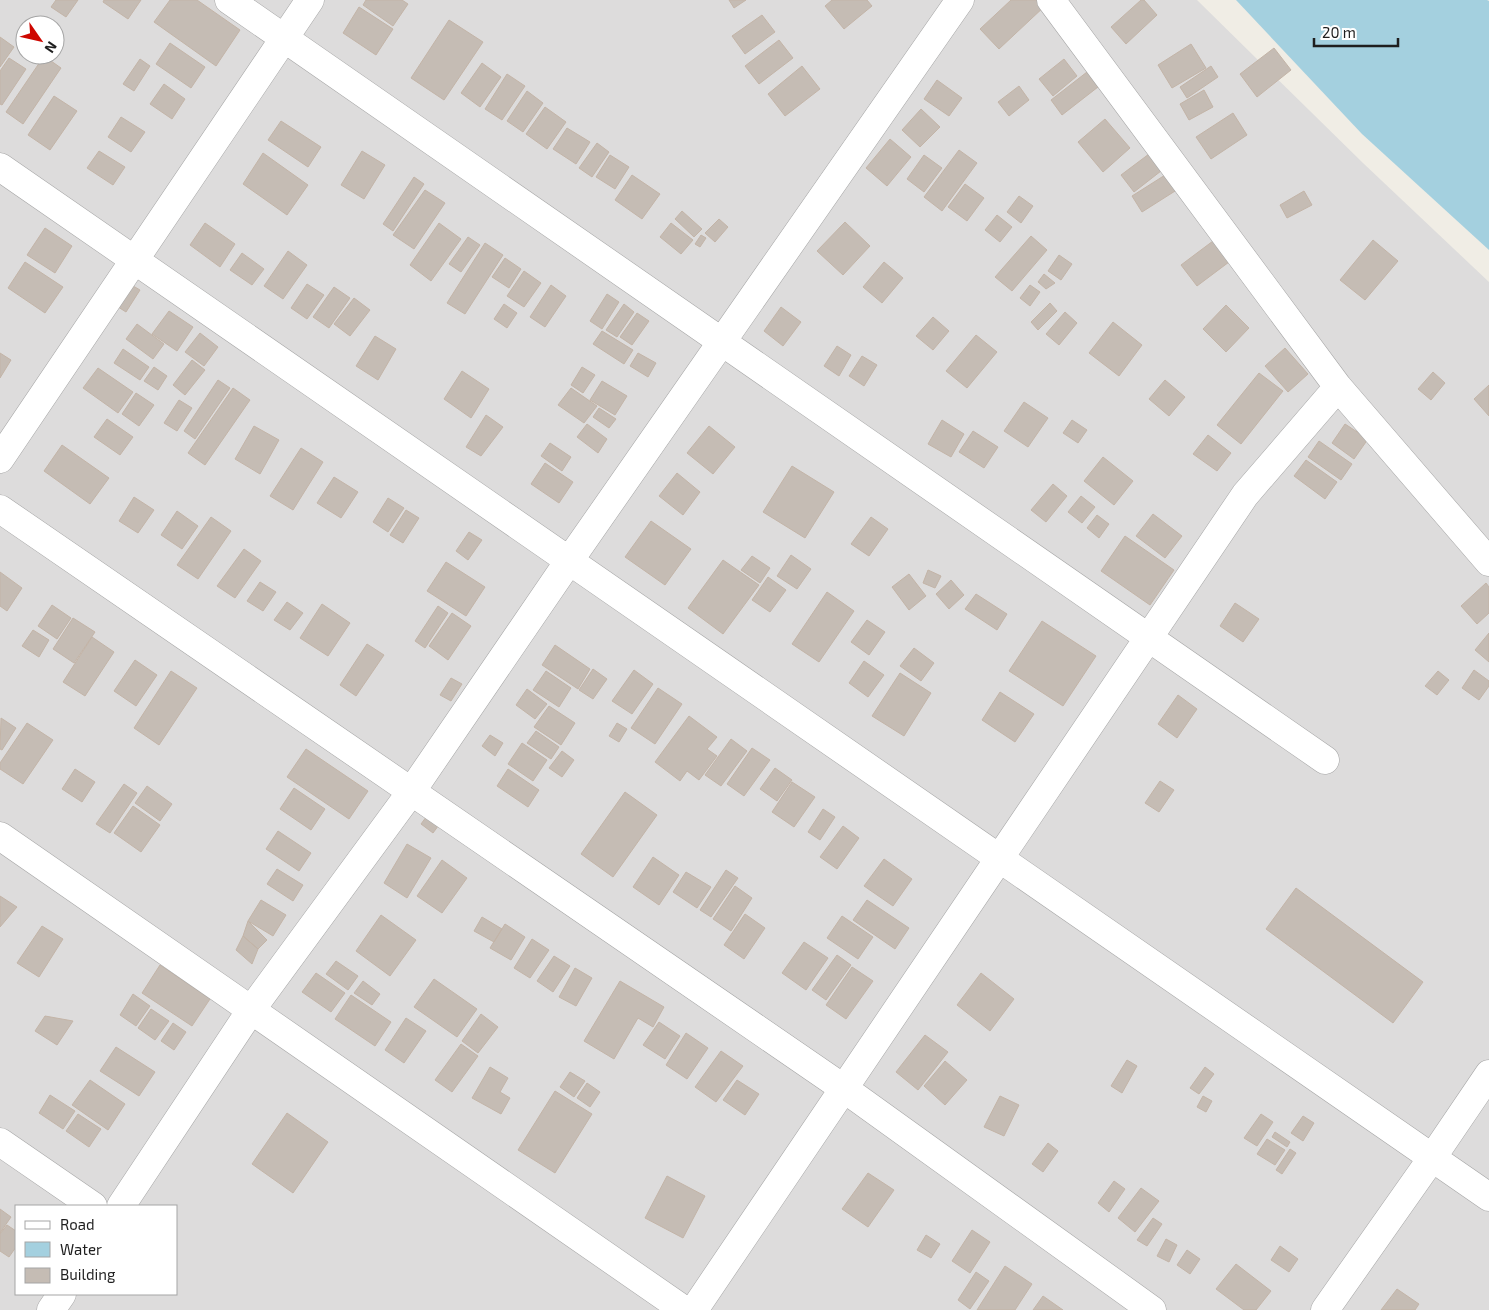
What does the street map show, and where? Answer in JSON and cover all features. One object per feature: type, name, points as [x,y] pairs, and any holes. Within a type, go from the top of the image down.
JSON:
[{"type":"street","points":[[229,0],[1325,760]]},
{"type":"street","points":[[0,459],[310,0]]},
{"type":"street","points":[[122,1205],[251,1010],[411,792],[569,561],[960,0]]},
{"type":"street","points":[[1051,0],[1338,386],[1489,562]]},
{"type":"street","points":[[0,167],[1489,1198]]},
{"type":"street","points":[[694,1310],[1245,495],[1338,386]]},
{"type":"street","points":[[0,509],[844,1088],[1152,1310]]},
{"type":"street","points":[[0,836],[684,1310]]},
{"type":"street","points":[[1325,1310],[1489,1074]]},
{"type":"street","points":[[0,1142],[91,1205]]},
{"type":"street","points":[[52,1310],[61,1295]]},
{"type":"shaded area","points":[[0,0],[1197,0],[1363,163],[1489,282],[1489,1310],[0,1310]]},
{"type":"water","points":[[1236,0],[1489,1],[1489,250],[1362,134]]},
{"type":"building","points":[[56,0],[78,0],[66,17],[51,7]]},
{"type":"building","points":[[104,0],[141,0],[128,19],[103,2]]},
{"type":"building","points":[[170,0],[197,0],[240,30],[216,66],[154,22]]},
{"type":"building","points":[[366,0],[402,0],[408,4],[393,26],[363,5]]},
{"type":"building","points":[[729,0],[746,0],[734,8]]},
{"type":"building","points":[[832,0],[867,0],[872,6],[844,29],[825,6]]},
{"type":"building","points":[[1011,0],[1041,0],[1046,5],[999,49],[980,29]]},
{"type":"building","points":[[1141,0],[1144,0],[1157,15],[1126,44],[1111,27]]},
{"type":"building","points":[[359,7],[393,29],[376,55],[343,33]]},
{"type":"building","points":[[762,15],[775,32],[745,54],[732,36]]},
{"type":"building","points":[[449,20],[483,42],[444,100],[411,78]]},
{"type":"building","points":[[0,37],[14,47],[0,67]]},
{"type":"building","points":[[779,40],[793,58],[759,84],[745,66]]},
{"type":"building","points":[[170,43],[205,67],[191,88],[156,64]]},
{"type":"building","points":[[1191,44],[1206,68],[1172,88],[1158,65]]},
{"type":"building","points":[[1274,48],[1291,70],[1257,97],[1240,74]]},
{"type":"building","points":[[9,58],[15,62],[15,65],[20,65],[26,69],[2,105],[0,104],[0,71]]},
{"type":"building","points":[[140,59],[150,66],[134,91],[123,84]]},
{"type":"building","points":[[1064,59],[1077,76],[1053,96],[1039,79]]},
{"type":"building","points":[[482,63],[501,77],[480,107],[461,93]]},
{"type":"building","points":[[38,65],[57,65],[61,68],[23,124],[6,112]]},
{"type":"building","points":[[802,66],[820,89],[785,116],[768,94]]},
{"type":"building","points":[[1211,66],[1218,77],[1187,98],[1180,87]]},
{"type":"building","points":[[1087,72],[1098,87],[1062,115],[1051,100]]},
{"type":"building","points":[[507,74],[525,86],[502,120],[485,109]]},
{"type":"building","points":[[937,80],[962,98],[949,116],[924,99]]},
{"type":"building","points":[[164,84],[185,99],[172,119],[150,104]]},
{"type":"building","points":[[1019,86],[1029,100],[1009,116],[998,102]]},
{"type":"building","points":[[1204,90],[1213,107],[1189,120],[1180,104]]},
{"type":"building","points":[[527,91],[543,103],[523,132],[507,121]]},
{"type":"building","points":[[54,96],[77,111],[50,150],[28,135]]},
{"type":"building","points":[[545,107],[566,122],[547,149],[526,134]]},
{"type":"building","points":[[921,109],[940,127],[920,147],[902,130]]},
{"type":"building","points":[[1233,113],[1247,135],[1211,159],[1196,137]]},
{"type":"building","points":[[121,117],[145,132],[131,152],[108,137]]},
{"type":"building","points":[[1105,119],[1130,148],[1103,172],[1078,142]]},
{"type":"building","points":[[281,121],[321,147],[308,167],[268,140]]},
{"type":"building","points":[[567,128],[590,142],[576,164],[553,149]]},
{"type":"building","points":[[890,139],[911,157],[887,186],[866,168]]},
{"type":"building","points":[[597,143],[609,152],[592,177],[579,168]]},
{"type":"building","points":[[959,150],[977,163],[942,211],[924,197]]},
{"type":"building","points":[[99,151],[125,167],[113,185],[87,168]]},
{"type":"building","points":[[362,151],[385,165],[364,199],[341,185]]},
{"type":"building","points":[[263,153],[308,185],[287,215],[243,184]]},
{"type":"building","points":[[1149,154],[1161,171],[1134,192],[1121,175]]},
{"type":"building","points":[[610,155],[629,167],[615,189],[596,177]]},
{"type":"building","points":[[924,155],[942,168],[924,192],[907,179]]},
{"type":"building","points":[[1173,170],[1183,186],[1142,212],[1132,196]]},
{"type":"building","points":[[632,175],[660,194],[642,219],[615,200]]},
{"type":"building","points":[[414,177],[424,184],[393,231],[383,224]]},
{"type":"building","points":[[965,184],[984,198],[967,221],[948,207]]},
{"type":"building","points":[[425,190],[445,203],[414,249],[393,235]]},
{"type":"building","points":[[1304,191],[1312,205],[1287,218],[1280,205]]},
{"type":"building","points":[[1019,196],[1033,206],[1021,223],[1007,212]]},
{"type":"building","points":[[682,211],[702,229],[694,237],[675,219]]},
{"type":"building","points":[[997,215],[1012,227],[1000,242],[985,230]]},
{"type":"building","points":[[719,219],[728,227],[715,242],[705,233]]},
{"type":"building","points":[[845,222],[870,246],[843,275],[817,251]]},
{"type":"building","points":[[205,223],[235,244],[220,267],[190,245]]},
{"type":"building","points":[[439,223],[461,239],[431,281],[410,265]]},
{"type":"building","points":[[671,223],[693,240],[681,254],[660,237]]},
{"type":"building","points":[[45,228],[72,246],[55,273],[27,255]]},
{"type":"building","points":[[701,235],[706,238],[700,247],[695,244]]},
{"type":"building","points":[[1031,236],[1047,250],[1012,291],[995,277]]},
{"type":"building","points":[[468,237],[480,245],[461,272],[449,264]]},
{"type":"building","points":[[1373,240],[1398,261],[1365,300],[1340,280]]},
{"type":"building","points":[[1213,241],[1229,262],[1197,286],[1181,265]]},
{"type":"building","points":[[485,243],[503,255],[465,314],[447,303]]},
{"type":"building","points":[[288,251],[307,265],[283,299],[264,286]]},
{"type":"building","points":[[242,253],[264,269],[252,285],[230,270]]},
{"type":"building","points":[[1059,255],[1072,264],[1061,280],[1048,271]]},
{"type":"building","points":[[505,258],[521,269],[509,288],[492,277]]},
{"type":"building","points":[[25,262],[63,287],[45,313],[8,288]]},
{"type":"building","points":[[884,262],[903,278],[882,303],[863,287]]},
{"type":"building","points":[[524,271],[541,283],[524,307],[507,296]]},
{"type":"building","points":[[1044,274],[1055,283],[1046,289],[1038,282]]},
{"type":"building","points":[[128,283],[140,290],[126,312],[115,305]]},
{"type":"building","points":[[307,284],[324,295],[307,319],[291,308]]},
{"type":"building","points":[[551,285],[566,296],[545,327],[530,317]]},
{"type":"building","points":[[1030,285],[1040,292],[1030,306],[1020,298]]},
{"type":"building","points":[[334,287],[350,298],[329,328],[313,317]]},
{"type":"building","points":[[607,294],[619,302],[602,329],[590,321]]},
{"type":"building","points":[[354,298],[370,310],[350,336],[334,324]]},
{"type":"building","points":[[1050,303],[1057,311],[1038,330],[1031,322]]},
{"type":"building","points":[[504,304],[517,313],[507,328],[494,319]]},
{"type":"building","points":[[624,304],[634,312],[617,337],[606,330]]},
{"type":"building","points":[[1226,305],[1249,328],[1226,352],[1203,329]]},
{"type":"building","points":[[781,307],[801,322],[783,346],[764,331]]},
{"type":"building","points":[[169,311],[193,327],[177,351],[152,334]]},
{"type":"building","points":[[1065,312],[1077,323],[1059,345],[1046,334]]},
{"type":"building","points":[[637,313],[649,321],[632,345],[620,337]]},
{"type":"building","points":[[933,317],[949,331],[933,350],[916,336]]},
{"type":"building","points":[[1113,322],[1142,345],[1119,376],[1089,353]]},
{"type":"building","points":[[137,324],[164,344],[153,359],[126,339]]},
{"type":"building","points":[[602,331],[633,350],[624,364],[593,344]]},
{"type":"building","points":[[200,333],[218,347],[204,366],[185,352]]},
{"type":"building","points":[[976,335],[997,352],[967,388],[946,371]]},
{"type":"building","points":[[375,336],[396,349],[378,380],[356,366]]},
{"type":"building","points":[[837,346],[851,355],[839,376],[824,366]]},
{"type":"building","points":[[1285,348],[1308,374],[1288,392],[1265,366]]},
{"type":"building","points":[[123,349],[149,367],[140,380],[114,363]]},
{"type":"building","points":[[0,353],[11,360],[0,378]]},
{"type":"building","points":[[638,353],[656,363],[648,377],[630,366]]},
{"type":"building","points":[[862,356],[877,365],[864,386],[849,376]]},
{"type":"building","points":[[192,360],[205,370],[185,395],[173,385]]},
{"type":"building","points":[[154,367],[167,376],[158,390],[144,381]]},
{"type":"building","points":[[582,367],[595,375],[583,393],[571,385]]},
{"type":"building","points":[[98,368],[133,392],[118,413],[83,388]]},
{"type":"building","points":[[462,371],[489,389],[471,418],[444,399]]},
{"type":"building","points":[[1433,372],[1445,383],[1431,400],[1418,389]]},
{"type":"building","points":[[1259,373],[1283,391],[1241,444],[1217,425]]},
{"type":"building","points":[[218,380],[230,388],[195,439],[184,431]]},
{"type":"building","points":[[1165,380],[1185,397],[1169,416],[1149,399]]},
{"type":"building","points":[[602,381],[627,396],[615,415],[590,400]]},
{"type":"building","points":[[1489,385],[1489,416],[1474,399]]},
{"type":"building","points":[[233,388],[250,400],[205,465],[188,453]]},
{"type":"building","points":[[571,388],[597,406],[584,423],[558,405]]},
{"type":"building","points":[[136,393],[154,405],[139,426],[122,414]]},
{"type":"building","points":[[179,400],[192,408],[177,431],[164,423]]},
{"type":"building","points":[[1024,402],[1048,418],[1028,447],[1004,431]]},
{"type":"building","points":[[599,408],[616,419],[609,428],[593,417]]},
{"type":"building","points":[[486,415],[503,427],[481,456],[466,447]]},
{"type":"building","points":[[107,419],[133,437],[120,455],[94,437]]},
{"type":"building","points":[[942,420],[964,434],[951,457],[928,444]]},
{"type":"building","points":[[1072,420],[1087,430],[1078,443],[1063,433]]},
{"type":"building","points":[[587,424],[607,439],[598,453],[577,437]]},
{"type":"building","points":[[1345,424],[1368,439],[1354,459],[1332,443]]},
{"type":"building","points":[[254,426],[279,440],[260,474],[235,459]]},
{"type":"building","points":[[709,426],[735,447],[713,474],[687,453]]},
{"type":"building","points":[[973,431],[998,447],[984,468],[959,452]]},
{"type":"building","points":[[1208,435],[1231,453],[1217,471],[1193,454]]},
{"type":"building","points":[[1319,441],[1352,464],[1341,480],[1308,457]]},
{"type":"building","points":[[550,443],[571,457],[562,471],[541,456]]},
{"type":"building","points":[[62,445],[109,478],[90,504],[44,471]]},
{"type":"building","points":[[301,448],[323,462],[293,510],[270,496]]},
{"type":"building","points":[[1103,457],[1133,481],[1114,505],[1084,481]]},
{"type":"building","points":[[1306,460],[1337,482],[1325,499],[1294,476]]},
{"type":"building","points":[[545,463],[573,482],[559,503],[531,484]]},
{"type":"building","points":[[792,466],[834,492],[805,538],[763,512]]},
{"type":"building","points":[[677,473],[700,492],[683,515],[659,496]]},
{"type":"building","points":[[334,477],[358,492],[341,518],[317,503]]},
{"type":"building","points":[[1053,484],[1067,496],[1046,522],[1031,510]]},
{"type":"building","points":[[1081,496],[1095,507],[1082,523],[1068,512]]},
{"type":"building","points":[[134,497],[154,510],[138,533],[119,521]]},
{"type":"building","points":[[388,498],[404,508],[388,532],[373,522]]},
{"type":"building","points":[[406,510],[419,518],[403,543],[390,535]]},
{"type":"building","points":[[177,511],[198,526],[182,549],[161,535]]},
{"type":"building","points":[[1153,514],[1182,536],[1165,558],[1136,536]]},
{"type":"building","points":[[1097,515],[1109,524],[1099,538],[1087,528]]},
{"type":"building","points":[[211,517],[231,531],[198,579],[177,565]]},
{"type":"building","points":[[871,517],[888,529],[869,556],[851,544]]},
{"type":"building","points":[[651,521],[691,549],[665,585],[625,557]]},
{"type":"building","points":[[469,532],[482,540],[468,560],[456,551]]},
{"type":"building","points":[[1125,536],[1174,570],[1150,605],[1101,571]]},
{"type":"building","points":[[244,549],[261,561],[235,598],[217,586]]},
{"type":"building","points":[[791,555],[811,569],[797,589],[777,576]]},
{"type":"building","points":[[752,556],[770,568],[760,583],[741,570]]},
{"type":"building","points":[[723,560],[759,585],[723,634],[688,608]]},
{"type":"building","points":[[446,562],[485,587],[466,616],[427,591]]},
{"type":"building","points":[[928,570],[941,576],[935,588],[923,583]]},
{"type":"building","points":[[0,572],[22,588],[7,611],[0,606]]},
{"type":"building","points":[[909,574],[926,596],[909,610],[892,587]]},
{"type":"building","points":[[768,577],[786,590],[770,612],[752,600]]},
{"type":"building","points":[[951,580],[964,595],[949,609],[936,594]]},
{"type":"building","points":[[260,582],[276,592],[263,611],[247,601]]},
{"type":"building","points":[[1486,583],[1489,587],[1489,613],[1477,624],[1461,606]]},
{"type":"building","points":[[827,592],[854,611],[819,662],[792,644]]},
{"type":"building","points":[[976,594],[1007,614],[997,630],[965,609]]},
{"type":"building","points":[[287,602],[303,613],[290,630],[274,620]]},
{"type":"building","points":[[1235,603],[1259,619],[1243,642],[1220,626]]},
{"type":"building","points":[[322,604],[350,623],[328,656],[300,638]]},
{"type":"building","points":[[52,605],[71,618],[57,639],[38,626]]},
{"type":"building","points":[[438,606],[448,613],[425,648],[415,641]]},
{"type":"building","points":[[452,613],[471,626],[448,660],[429,646]]},
{"type":"building","points":[[73,618],[95,632],[74,663],[53,649]]},
{"type":"building","points":[[867,620],[885,632],[869,655],[851,642]]},
{"type":"building","points":[[1042,621],[1096,656],[1063,706],[1009,671]]},
{"type":"building","points":[[33,630],[49,640],[39,657],[22,646]]},
{"type":"building","points":[[1489,633],[1489,662],[1475,650]]},
{"type":"building","points":[[92,637],[114,652],[85,696],[63,682]]},
{"type":"building","points":[[367,644],[384,655],[356,696],[340,685]]},
{"type":"building","points":[[555,645],[590,669],[578,689],[542,665]]},
{"type":"building","points":[[914,648],[934,663],[921,681],[900,666]]},
{"type":"building","points":[[135,660],[157,675],[136,706],[114,691]]},
{"type":"building","points":[[864,661],[884,675],[868,697],[849,683]]},
{"type":"building","points":[[593,669],[607,679],[593,699],[579,690]]},
{"type":"building","points":[[634,670],[653,684],[632,714],[612,701]]},
{"type":"building","points":[[1474,670],[1489,681],[1489,686],[1479,700],[1462,688]]},
{"type":"building","points":[[171,671],[197,688],[159,745],[134,728]]},
{"type":"building","points":[[546,671],[571,688],[559,707],[533,690]]},
{"type":"building","points":[[1438,671],[1449,680],[1437,695],[1425,686]]},
{"type":"building","points":[[900,673],[931,693],[904,736],[872,716]]},
{"type":"building","points":[[451,678],[462,684],[451,701],[440,695]]},
{"type":"building","points":[[658,688],[682,704],[655,744],[631,728]]},
{"type":"building","points":[[527,689],[547,704],[535,719],[516,705]]},
{"type":"building","points":[[1000,692],[1034,714],[1015,742],[982,720]]},
{"type":"building","points":[[1178,695],[1197,709],[1177,738],[1158,724]]},
{"type":"building","points":[[549,706],[575,723],[561,745],[534,727]]},
{"type":"building","points":[[689,716],[717,737],[707,749],[717,756],[699,780],[687,771],[680,781],[655,762]]},
{"type":"building","points":[[1,718],[16,728],[2,750],[0,749]]},
{"type":"building","points":[[27,723],[53,740],[23,784],[0,769],[0,763]]},
{"type":"building","points":[[617,723],[627,729],[619,742],[609,736]]},
{"type":"building","points":[[536,731],[559,747],[551,759],[527,743]]},
{"type":"building","points":[[490,735],[503,743],[495,756],[482,746]]},
{"type":"building","points":[[731,739],[747,751],[721,786],[705,775]]},
{"type":"building","points":[[522,743],[547,760],[533,781],[508,764]]},
{"type":"building","points":[[752,748],[770,760],[744,796],[727,784]]},
{"type":"building","points":[[306,749],[368,791],[349,819],[287,777]]},
{"type":"building","points":[[562,751],[574,760],[562,777],[549,768]]},
{"type":"building","points":[[775,768],[792,780],[777,801],[760,789]]},
{"type":"building","points":[[75,769],[95,782],[82,802],[62,789]]},
{"type":"building","points":[[508,769],[539,790],[528,807],[497,786]]},
{"type":"building","points":[[1160,781],[1174,790],[1159,812],[1145,803]]},
{"type":"building","points":[[792,782],[815,797],[794,827],[772,812]]},
{"type":"building","points":[[124,784],[137,793],[110,833],[96,824]]},
{"type":"building","points":[[147,786],[172,804],[160,821],[135,803]]},
{"type":"building","points":[[294,788],[325,809],[311,830],[280,809]]},
{"type":"building","points":[[625,792],[657,815],[613,877],[581,854]]},
{"type":"building","points":[[133,806],[160,825],[141,852],[114,833]]},
{"type":"building","points":[[432,809],[444,818],[433,833],[421,824]]},
{"type":"building","points":[[823,809],[835,817],[820,840],[808,832]]},
{"type":"building","points":[[843,826],[859,838],[837,869],[820,857]]},
{"type":"building","points":[[278,831],[311,853],[299,871],[266,849]]},
{"type":"building","points":[[407,844],[431,858],[407,898],[384,883]]},
{"type":"building","points":[[653,857],[679,875],[659,905],[633,887]]},
{"type":"building","points":[[884,859],[912,879],[893,906],[864,886]]},
{"type":"building","points":[[442,860],[467,878],[442,913],[417,896]]},
{"type":"building","points":[[277,869],[303,885],[293,901],[267,884]]},
{"type":"building","points":[[726,870],[738,878],[711,917],[700,910]]},
{"type":"building","points":[[686,872],[711,887],[697,908],[673,892]]},
{"type":"building","points":[[735,886],[752,898],[731,931],[713,919]]},
{"type":"building","points":[[1296,888],[1423,982],[1393,1023],[1266,929]]},
{"type":"building","points":[[0,896],[17,907],[0,927]]},
{"type":"building","points":[[261,900],[286,915],[273,936],[248,921]]},
{"type":"building","points":[[867,900],[909,928],[895,949],[853,920]]},
{"type":"building","points":[[745,914],[765,928],[744,959],[724,945]]},
{"type":"building","points":[[381,915],[416,940],[390,976],[356,951]]},
{"type":"building","points":[[842,916],[873,937],[858,959],[827,938]]},
{"type":"building","points":[[482,917],[502,929],[494,942],[474,931]]},
{"type":"building","points":[[248,921],[267,940],[258,949],[243,936]]},
{"type":"building","points":[[505,924],[525,937],[511,960],[490,948]]},
{"type":"building","points":[[42,926],[63,939],[39,977],[17,963]]},
{"type":"building","points":[[243,936],[258,949],[252,964],[236,950]]},
{"type":"building","points":[[532,939],[549,950],[530,978],[514,968]]},
{"type":"building","points":[[804,942],[828,958],[806,990],[782,973]]},
{"type":"building","points":[[837,955],[851,965],[826,1000],[812,990]]},
{"type":"building","points":[[554,956],[570,966],[553,992],[537,981]]},
{"type":"building","points":[[336,961],[358,976],[348,990],[326,974]]},
{"type":"building","points":[[160,965],[210,999],[192,1026],[142,993]]},
{"type":"building","points":[[852,967],[873,981],[846,1019],[826,1005]]},
{"type":"building","points":[[575,968],[592,978],[576,1006],[559,997]]},
{"type":"building","points":[[316,973],[345,993],[331,1012],[302,992]]},
{"type":"building","points":[[981,973],[1014,999],[990,1031],[957,1005]]},
{"type":"building","points":[[434,979],[477,1009],[457,1037],[414,1007]]},
{"type":"building","points":[[363,981],[380,994],[372,1005],[354,993]]},
{"type":"building","points":[[620,981],[664,1007],[653,1027],[638,1018],[614,1059],[584,1041]]},
{"type":"building","points":[[133,994],[150,1006],[136,1026],[120,1015]]},
{"type":"building","points":[[351,995],[391,1022],[375,1046],[335,1019]]},
{"type":"building","points":[[151,1009],[169,1021],[155,1040],[138,1028]]},
{"type":"building","points":[[481,1014],[498,1027],[478,1053],[462,1041]]},
{"type":"building","points":[[45,1016],[73,1021],[57,1045],[35,1031]]},
{"type":"building","points":[[406,1018],[426,1031],[404,1063],[385,1050]]},
{"type":"building","points":[[659,1022],[680,1036],[665,1059],[643,1045]]},
{"type":"building","points":[[173,1023],[186,1032],[174,1050],[161,1041]]},
{"type":"building","points":[[686,1033],[708,1048],[687,1079],[666,1065]]},
{"type":"building","points":[[925,1035],[948,1052],[918,1090],[896,1072]]},
{"type":"building","points":[[461,1044],[478,1056],[452,1092],[435,1080]]},
{"type":"building","points":[[116,1047],[155,1072],[139,1096],[100,1071]]},
{"type":"building","points":[[721,1051],[743,1066],[716,1102],[695,1087]]},
{"type":"building","points":[[1127,1060],[1137,1066],[1122,1093],[1111,1086]]},
{"type":"building","points":[[945,1061],[967,1080],[945,1105],[924,1086]]},
{"type":"building","points":[[490,1067],[508,1078],[500,1092],[510,1098],[501,1114],[472,1098]]},
{"type":"building","points":[[1205,1067],[1214,1074],[1199,1094],[1190,1088]]},
{"type":"building","points":[[570,1072],[585,1081],[574,1097],[560,1087]]},
{"type":"building","points":[[90,1080],[125,1104],[108,1130],[72,1105]]},
{"type":"building","points":[[737,1080],[759,1094],[745,1115],[723,1100]]},
{"type":"building","points":[[587,1083],[600,1092],[590,1107],[577,1098]]},
{"type":"building","points":[[555,1091],[592,1114],[555,1173],[518,1150]]},
{"type":"building","points":[[50,1095],[75,1111],[63,1129],[39,1113]]},
{"type":"building","points":[[1000,1096],[1019,1105],[1004,1136],[984,1127]]},
{"type":"building","points":[[1203,1096],[1212,1101],[1206,1112],[1197,1107]]},
{"type":"building","points":[[287,1113],[328,1142],[293,1193],[252,1164]]},
{"type":"building","points":[[78,1114],[101,1129],[89,1147],[66,1131]]},
{"type":"building","points":[[1261,1114],[1273,1122],[1257,1146],[1244,1138]]},
{"type":"building","points":[[1303,1116],[1314,1123],[1303,1141],[1291,1133]]},
{"type":"building","points":[[1275,1132],[1290,1142],[1287,1147],[1272,1137]]},
{"type":"building","points":[[1267,1139],[1285,1150],[1275,1165],[1257,1154]]},
{"type":"building","points":[[1048,1143],[1058,1151],[1043,1172],[1032,1164]]},
{"type":"building","points":[[1290,1149],[1296,1153],[1282,1174],[1276,1170]]},
{"type":"building","points":[[868,1173],[894,1190],[868,1227],[842,1209]]},
{"type":"building","points":[[667,1176],[705,1196],[683,1238],[645,1218]]},
{"type":"building","points":[[1114,1181],[1125,1189],[1109,1212],[1098,1203]]},
{"type":"building","points":[[1141,1188],[1159,1201],[1135,1232],[1118,1218]]},
{"type":"building","points":[[0,1209],[11,1217],[0,1233]]},
{"type":"building","points":[[1153,1218],[1162,1224],[1147,1246],[1137,1240]]},
{"type":"building","points":[[7,1225],[15,1230],[15,1248],[9,1257],[0,1251],[0,1234]]},
{"type":"building","points":[[972,1230],[990,1242],[970,1273],[952,1261]]},
{"type":"building","points":[[926,1235],[940,1244],[931,1258],[917,1250]]},
{"type":"building","points":[[1166,1239],[1177,1245],[1169,1262],[1157,1256]]},
{"type":"building","points":[[1280,1246],[1298,1259],[1289,1272],[1271,1260]]},
{"type":"building","points":[[1187,1250],[1200,1259],[1190,1274],[1177,1265]]},
{"type":"building","points":[[1236,1264],[1271,1291],[1256,1310],[1244,1310],[1216,1289]]},
{"type":"building","points":[[1005,1266],[1032,1284],[1015,1310],[977,1310]]},
{"type":"building","points":[[976,1272],[989,1281],[970,1309],[958,1300]]},
{"type":"building","points":[[1397,1289],[1419,1304],[1415,1310],[1381,1310]]},
{"type":"building","points":[[1043,1296],[1063,1310],[1033,1310]]}]
